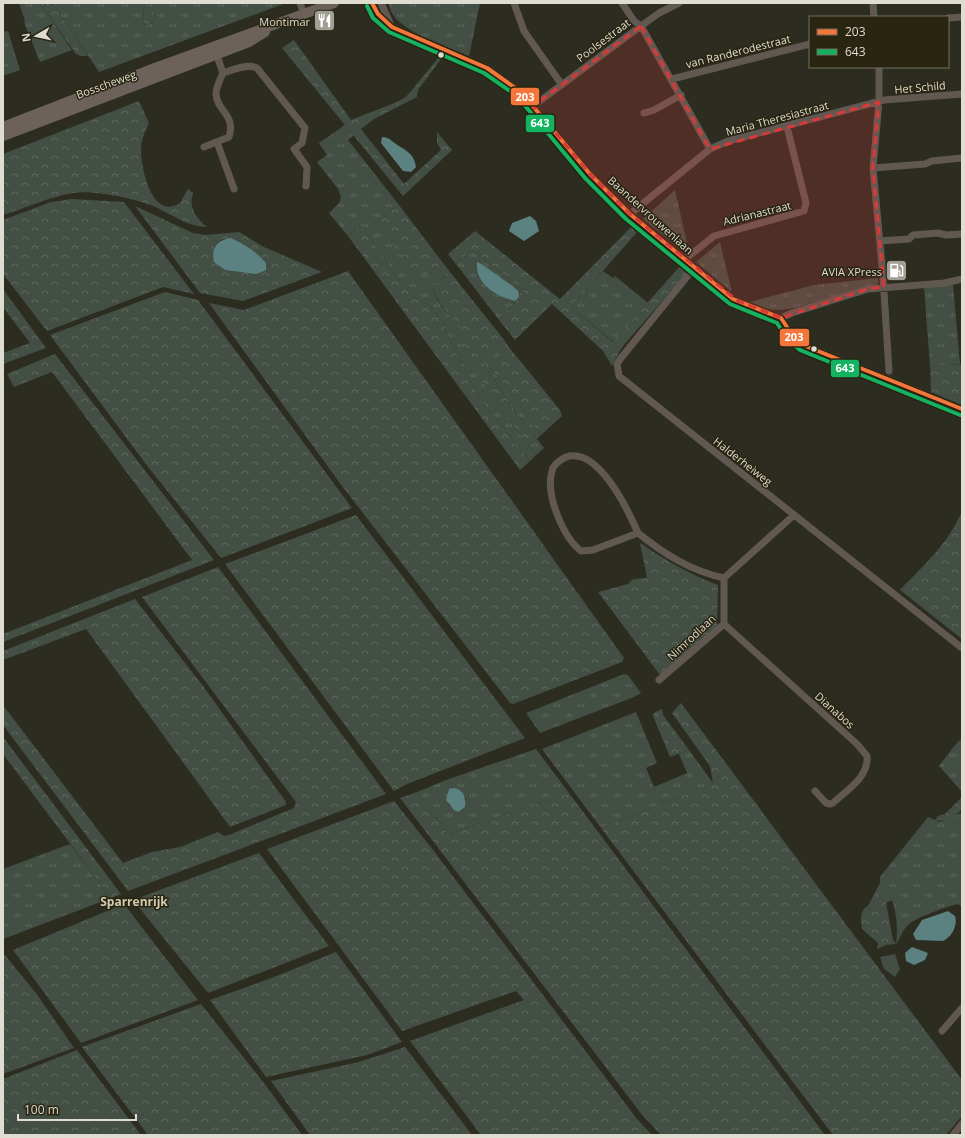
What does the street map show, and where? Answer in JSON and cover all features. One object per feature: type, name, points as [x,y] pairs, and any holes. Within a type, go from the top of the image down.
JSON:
[{"type":"main road","name":"Bosscheweg","points":[[3,127],[155,68],[249,42],[276,25],[334,3]]},
{"type":"main road","name":"Bosscheweg","points":[[3,136],[215,51]]},
{"type":"street","points":[[300,3],[304,14]]},
{"type":"street","name":"Baandervrouwenlaan","points":[[372,3],[378,14],[392,27],[487,68],[520,92],[590,174],[630,214],[733,299],[781,318]]},
{"type":"street","points":[[381,3],[392,27]]},
{"type":"street","points":[[514,3],[524,31],[562,85]]},
{"type":"street","points":[[622,3],[634,21],[640,26],[672,79],[710,149]]},
{"type":"street","name":"Poolsestraat","points":[[533,106],[640,26],[659,13],[679,3]]},
{"type":"street","points":[[873,3],[874,16]]},
{"type":"street","points":[[949,18],[962,17]]},
{"type":"street","name":"van Randerodestraat","points":[[672,79],[809,44]]},
{"type":"street","points":[[204,147],[229,137],[232,129],[231,121],[217,98],[217,87],[223,73],[215,51]]},
{"type":"street","points":[[223,73],[253,65],[305,128],[302,143],[294,150],[306,167],[306,186]]},
{"type":"street","points":[[878,68],[879,102],[873,168],[884,287],[889,371]]},
{"type":"street","name":"Het Schild","points":[[879,102],[962,94]]},
{"type":"street","points":[[644,113],[654,110],[680,95]]},
{"type":"street","name":"Maria Theresiastraat","points":[[630,214],[710,149],[740,138],[879,102]]},
{"type":"street","name":"Adrianastraat","points":[[684,260],[714,236],[804,211],[806,204],[787,127]]},
{"type":"street","points":[[217,142],[234,189]]},
{"type":"street","points":[[873,168],[925,164],[932,161],[962,158]]},
{"type":"street","points":[[880,241],[909,238],[913,235],[938,233],[946,236],[962,234]]},
{"type":"street","name":"Halderheiweg","points":[[694,268],[620,358],[617,364],[618,376],[962,648]]},
{"type":"street","points":[[962,279],[945,283],[868,289],[792,313],[781,318],[793,336],[803,345],[962,408]]},
{"type":"street","points":[[638,533],[593,550],[581,551],[575,546],[560,521],[553,502],[550,482],[552,470],[560,460],[572,455],[581,456],[603,473],[617,492],[638,533],[662,552],[679,562],[714,576],[724,578],[794,515]]},
{"type":"street","name":"Nimrodlaan","points":[[659,680],[724,624],[724,578]]},
{"type":"street","name":"Dianabos","points":[[724,624],[857,744],[867,756],[866,769],[861,777],[833,803],[826,803],[815,791]]},
{"type":"street","points":[[942,1031],[962,1008]]},
{"type":"street","points":[[953,1135],[962,1124]]},
{"type":"highlighted area","points":[[641,26],[710,149],[879,102],[873,168],[884,287],[868,289],[781,318],[738,301],[630,214],[590,174],[533,106]]},
{"type":"green space","points":[[19,3],[40,3],[72,50],[40,62],[24,22],[25,21]]},
{"type":"green space","points":[[40,3],[53,3],[88,56],[80,56],[76,54]]},
{"type":"green space","points":[[53,3],[143,3],[144,26],[153,23],[156,16],[148,8],[150,3],[286,3],[99,72]]},
{"type":"green space","points":[[143,3],[150,3],[148,8],[156,16],[153,23],[144,26]]},
{"type":"green space","points":[[389,3],[480,3],[469,56],[434,42],[409,29],[399,21],[392,12]]},
{"type":"green space","points":[[8,31],[20,70],[3,76],[3,32]]},
{"type":"green space","points":[[294,40],[351,120],[397,102],[407,96],[439,57],[441,59],[418,90],[417,97],[374,119],[361,129],[404,184],[441,150],[437,143],[437,132],[452,150],[403,196],[282,48]]},
{"type":"green space","points":[[139,101],[149,123],[142,139],[141,150],[143,169],[150,190],[155,199],[162,205],[170,207],[180,203],[188,189],[193,193],[192,207],[196,216],[207,227],[192,225],[143,202],[112,195],[82,192],[46,200],[3,215],[3,154]]},
{"type":"green space","points":[[345,125],[354,135],[348,140],[399,205],[380,219],[379,222],[405,260],[427,275],[443,263],[450,272],[433,287],[439,303],[446,312],[487,349],[497,343],[505,341],[508,346],[490,368],[516,398],[527,417],[541,435],[537,439],[516,413],[474,349],[488,388],[500,409],[536,455],[530,461],[481,400],[454,349],[441,319],[430,306],[413,296],[399,280],[362,226],[348,236],[329,213],[339,203],[341,197],[338,189],[317,162],[327,155],[319,143]]},
{"type":"green space","points":[[675,190],[689,252],[686,253],[643,219]]},
{"type":"green space","points":[[72,199],[124,202],[194,294],[163,287],[47,331],[3,274],[3,220],[51,202]]},
{"type":"green space","points":[[399,205],[443,263],[427,275],[420,273],[406,261],[393,245],[379,222],[380,219]]},
{"type":"green space","points":[[135,206],[193,233],[206,235],[239,232],[264,247],[322,272],[243,301],[200,293]],"holes":[[[223,239],[243,244],[264,260],[225,270],[214,262],[214,247],[218,242]]]},
{"type":"green space","points":[[633,225],[639,230],[571,307],[613,342],[680,266],[686,274],[622,347],[612,366],[603,351],[552,304],[515,340],[499,320],[524,292],[472,249],[456,264],[448,254],[475,231],[560,299]]},
{"type":"green space","points":[[362,226],[399,280],[413,296],[430,306],[441,319],[454,349],[481,400],[530,461],[520,470],[348,236]]},
{"type":"green space","points":[[720,242],[732,292],[696,262]]},
{"type":"green space","points":[[472,249],[524,292],[499,320],[456,264]],"holes":[[[477,262],[518,291],[509,300],[491,290],[479,276]]]},
{"type":"green space","points":[[348,271],[624,658],[622,662],[513,704],[510,703],[342,486],[209,303],[244,310]]},
{"type":"green space","points":[[603,271],[613,278],[615,276],[648,303],[614,342],[571,307]]},
{"type":"green space","points":[[450,272],[505,341],[497,343],[487,349],[480,348],[445,310],[433,287]]},
{"type":"green space","points":[[878,278],[878,285],[794,308],[781,310],[762,309],[746,303],[814,285]]},
{"type":"green space","points":[[953,285],[960,364],[930,366],[924,287]]},
{"type":"green space","points":[[3,289],[46,348],[3,364],[3,353],[30,343],[3,307]]},
{"type":"green space","points":[[165,292],[198,300],[352,508],[221,558],[145,463],[50,335]]},
{"type":"green space","points":[[469,344],[474,349],[516,413],[544,448],[536,455],[500,409],[467,357],[463,348],[464,345]]},
{"type":"green space","points":[[508,346],[560,410],[562,416],[541,435],[527,417],[516,398],[490,368]]},
{"type":"green space","points":[[55,354],[214,560],[3,642],[3,634],[192,560],[52,372],[14,387],[7,374]]},
{"type":"green space","points":[[962,364],[962,405],[931,392],[930,366]]},
{"type":"green space","points":[[962,511],[962,639],[900,590],[943,543],[957,523]]},
{"type":"green space","points":[[356,515],[525,738],[407,784],[394,791],[225,564]]},
{"type":"green space","points":[[640,543],[678,566],[718,585],[717,627],[660,675],[598,592],[628,584],[633,579],[647,578]]},
{"type":"green space","points":[[218,567],[386,794],[128,891],[3,725],[3,705],[123,863],[152,852],[180,847],[218,832],[224,836],[229,835],[294,808],[296,802],[142,597]]},
{"type":"green space","points":[[135,599],[203,686],[286,802],[286,805],[230,827],[86,629],[3,660],[3,651]]},
{"type":"green space","points":[[624,674],[628,675],[641,693],[540,733],[526,713]]},
{"type":"green space","points":[[681,703],[962,1080],[962,1116],[946,1135],[833,1135],[601,828],[713,783],[710,766],[672,713]]},
{"type":"green space","points":[[662,709],[663,715],[689,750],[670,757],[653,716],[654,713]]},
{"type":"green space","points":[[636,712],[657,763],[646,768],[654,787],[687,773],[679,754],[689,750],[713,783],[601,828],[542,749]]},
{"type":"green space","points":[[3,737],[121,894],[111,898],[3,754]]},
{"type":"green space","points":[[962,738],[962,792],[939,766]]},
{"type":"green space","points":[[536,749],[569,793],[448,834],[417,792],[446,780]],"holes":[[[458,789],[466,799],[458,812],[448,804]]]},
{"type":"green space","points":[[417,792],[448,834],[569,793],[825,1135],[661,1135],[643,1116],[400,798]]},
{"type":"green space","points":[[962,797],[962,809],[956,815],[943,821],[935,820],[938,816],[945,814]]},
{"type":"green space","points":[[394,801],[430,846],[637,1119],[652,1135],[481,1135],[410,1041],[524,1000],[516,991],[402,1031],[267,849]]},
{"type":"green space","points":[[958,814],[962,814],[962,907],[958,904],[953,905],[915,920],[906,927],[896,944],[897,927],[895,911],[892,900],[886,903],[880,883],[880,877],[928,817],[940,822]]},
{"type":"green space","points":[[70,844],[111,898],[3,939],[3,869]]},
{"type":"green space","points":[[259,853],[329,946],[208,993],[133,900]]},
{"type":"green space","points":[[880,883],[885,897],[893,940],[896,944],[886,945],[877,949],[878,943],[862,929],[861,919],[863,910],[868,906]]},
{"type":"green space","points":[[124,904],[198,1000],[81,1043],[13,950]]},
{"type":"green space","points":[[336,952],[402,1042],[367,1055],[266,1077],[210,1000],[269,979]]},
{"type":"green space","points":[[3,953],[36,993],[74,1048],[3,1074]]},
{"type":"green space","points":[[895,954],[900,969],[895,977],[884,969],[880,957]]},
{"type":"green space","points":[[201,1004],[264,1083],[302,1135],[148,1135],[82,1047]]},
{"type":"green space","points":[[405,1047],[472,1135],[310,1135],[271,1081],[359,1062]]},
{"type":"green space","points":[[77,1050],[141,1135],[3,1135],[3,1079]]},
{"type":"water","points":[[382,137],[389,139],[411,155],[416,167],[411,172],[403,171],[381,143]]},
{"type":"water","points":[[530,216],[536,221],[539,231],[524,241],[509,231],[512,223]]},
{"type":"water","points":[[231,238],[259,255],[266,263],[266,270],[257,274],[225,270],[214,262],[213,253],[218,243]]},
{"type":"water","points":[[477,262],[516,289],[519,297],[515,301],[508,299],[488,288],[479,276]]},
{"type":"water","points":[[454,788],[460,790],[464,794],[465,800],[465,807],[458,812],[454,810],[446,800],[449,789]]},
{"type":"water","points":[[948,911],[955,916],[956,919],[954,930],[949,937],[943,941],[916,940],[913,934],[922,920]]},
{"type":"water","points":[[912,947],[928,953],[925,960],[914,965],[906,961],[905,953]]},
{"type":"transit line","name":"203","points":[[372,3],[378,14],[392,27],[487,68],[521,92],[590,174],[630,214],[733,299],[781,318],[793,336],[803,345],[962,409]]},
{"type":"transit line","name":"643","points":[[367,6],[373,18],[389,32],[484,73],[517,96],[585,178],[626,219],[730,304],[777,323],[788,340],[800,350],[960,415]]},
{"type":"place","name":"Montimar","points":[[325,21]]},
{"type":"place","name":"AVIA XPress","points":[[897,271]]},
{"type":"district","name":"Sparrenrijk","points":[[134,901]]}]
